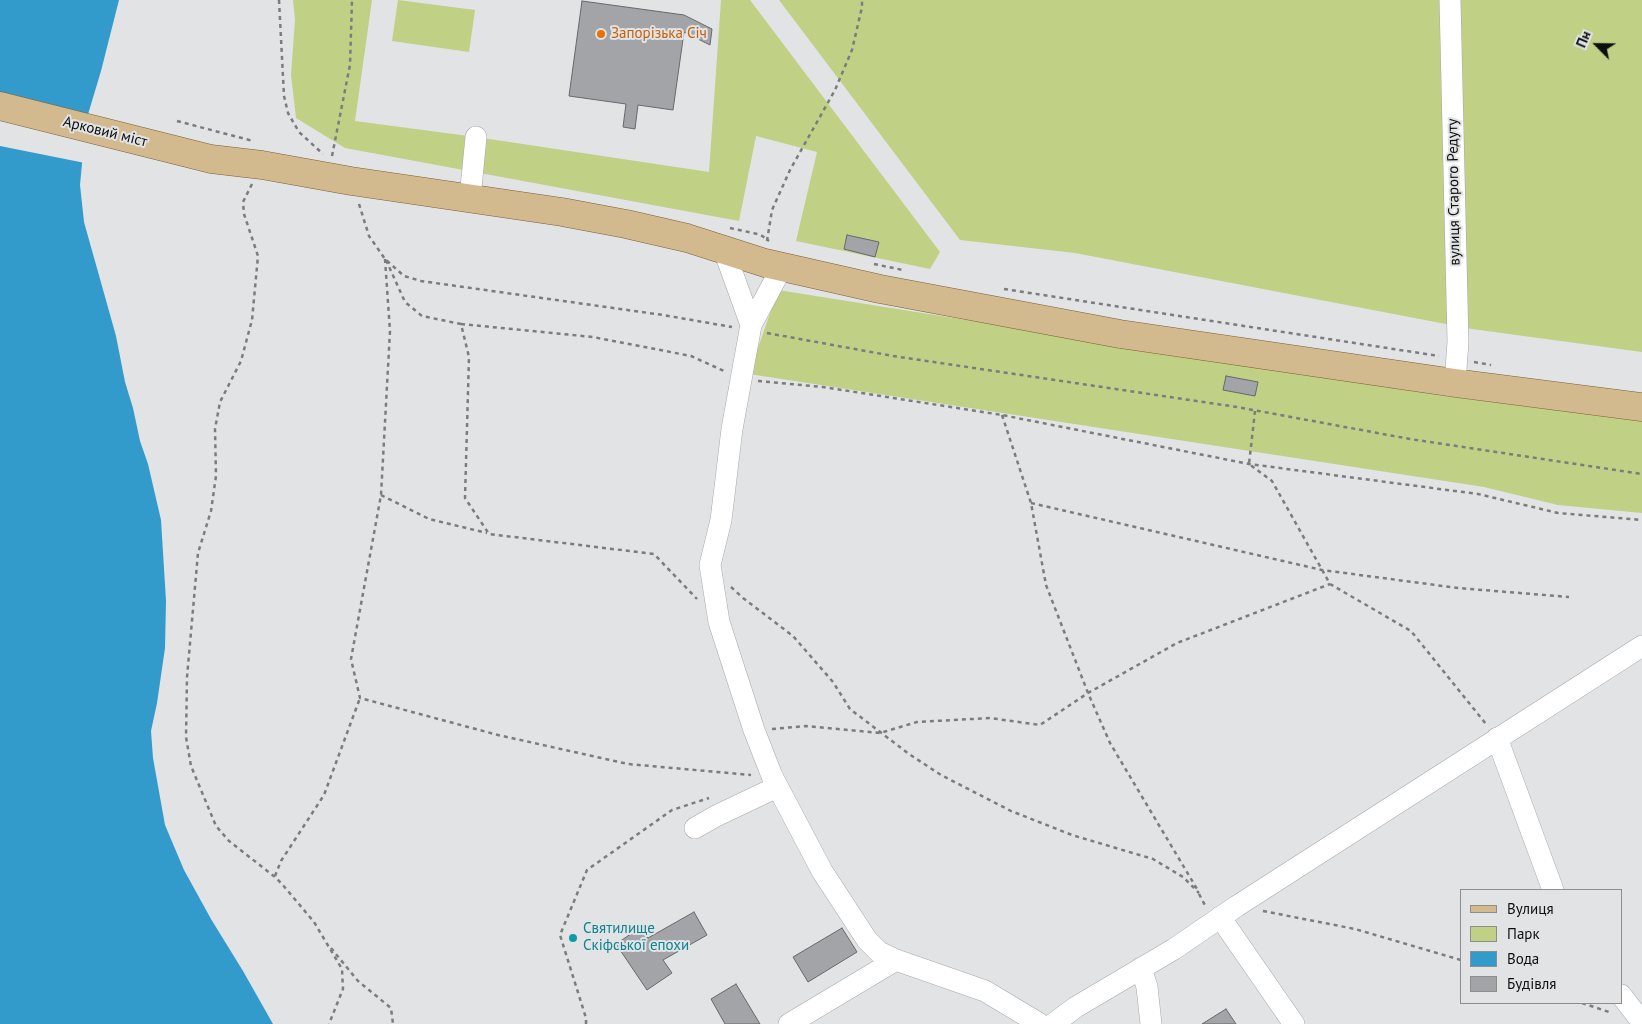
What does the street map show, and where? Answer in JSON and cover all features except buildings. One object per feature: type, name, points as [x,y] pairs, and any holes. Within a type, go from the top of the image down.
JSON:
[{"type":"main road","name":"Арковий міст","points":[[0,106],[211,158],[258,153],[351,181],[562,212],[687,238],[724,238],[880,288],[1120,334],[1456,371],[1642,407]]},
{"type":"street","name":"вулиця Старого Редуту","points":[[1450,0],[1456,371]]},
{"type":"street","points":[[470,198],[476,137]]},
{"type":"street","points":[[724,238],[751,328]]},
{"type":"street","points":[[773,253],[751,328],[732,429],[721,520],[710,564],[719,622],[754,730],[774,782],[822,872],[867,940],[879,952],[985,992],[1040,1024]]},
{"type":"street","points":[[1053,1024],[1076,1007],[1174,949],[1497,738],[1642,646]]},
{"type":"street","points":[[1497,738],[1552,889]]},
{"type":"street","points":[[695,828],[774,782]]},
{"type":"street","points":[[1224,915],[1294,1024]]},
{"type":"street","points":[[789,1024],[896,960]]},
{"type":"street","points":[[1141,968],[1147,988],[1151,1024]]},
{"type":"street","points":[[1622,996],[1642,1022]]},
{"type":"path","points":[[279,0],[284,96],[288,113],[299,132],[325,156]]},
{"type":"path","points":[[352,0],[350,65],[331,162],[351,181],[369,236],[385,259],[405,302],[422,316],[461,324],[593,337],[691,356],[741,379],[823,387],[1002,415],[1249,464],[1478,494],[1558,513],[1642,520]]},
{"type":"path","points":[[773,253],[772,210],[790,170],[835,90],[852,50],[862,0]]},
{"type":"path","points":[[177,121],[258,153],[243,202],[244,214],[258,256],[252,320],[241,361],[220,402],[215,429],[216,476],[211,511],[198,553],[187,677],[186,736],[191,766],[216,826],[228,841],[275,876],[314,922],[342,969],[344,989],[329,1024]]},
{"type":"path","points":[[724,238],[753,233],[761,235],[773,253]]},
{"type":"path","points":[[385,259],[404,276],[421,281],[751,328],[894,356],[1255,411],[1410,439],[1642,474]]},
{"type":"path","points":[[275,876],[281,861],[324,795],[360,698],[351,659],[381,495],[390,331],[385,259]]},
{"type":"path","points":[[872,264],[910,272]]},
{"type":"path","points":[[1004,289],[1456,371],[1493,365]]},
{"type":"path","points":[[461,324],[469,357],[465,498],[489,534]]},
{"type":"path","points":[[1249,464],[1255,411]]},
{"type":"path","points":[[1002,415],[1031,503],[1046,585],[1088,694],[1110,743],[1199,893]]},
{"type":"path","points":[[1249,464],[1272,481],[1330,584],[1411,631],[1497,738]]},
{"type":"path","points":[[381,495],[429,518],[489,534],[654,554],[719,622]]},
{"type":"path","points":[[1031,503],[1322,570],[1458,588],[1569,597]]},
{"type":"path","points":[[710,564],[743,598],[794,636],[833,682],[850,710],[909,754],[941,775],[1011,812],[1072,835],[1153,859],[1183,877],[1224,915],[1355,929],[1460,960]]},
{"type":"path","points":[[754,730],[806,726],[880,733],[917,722],[990,718],[1040,725],[1088,694],[1178,643],[1330,584]]},
{"type":"path","points":[[360,698],[498,735],[628,764],[774,782]]},
{"type":"path","points":[[586,1024],[586,1018],[560,935],[587,870],[672,810],[717,795]]},
{"type":"path","points":[[325,941],[358,981],[391,1008],[393,1024]]},
{"type":"green space","points":[[293,0],[372,0],[355,121],[709,172],[721,0],[750,0],[940,252],[930,269],[796,241],[817,152],[756,136],[739,221],[345,148],[296,118],[291,75],[295,20]]},
{"type":"green space","points":[[398,0],[475,10],[469,52],[392,41]]},
{"type":"green space","points":[[779,0],[1642,0],[1642,352],[1472,329],[1075,253],[960,240]]},
{"type":"green space","points":[[778,290],[1444,396],[1642,421],[1642,513],[1558,505],[1484,487],[749,374]]},
{"type":"water","points":[[0,0],[119,0],[86,121],[80,185],[84,222],[116,336],[125,382],[148,464],[161,520],[166,601],[165,648],[151,731],[153,758],[165,825],[184,870],[273,1024],[0,1024]]},
{"type":"pier","points":[[0,104],[89,121],[85,163],[0,146]]},
{"type":"place","name":"Запорізька Січ","points":[[601,34]]},
{"type":"place","name":"Святилище Скіфської епохи","points":[[573,938]]}]
